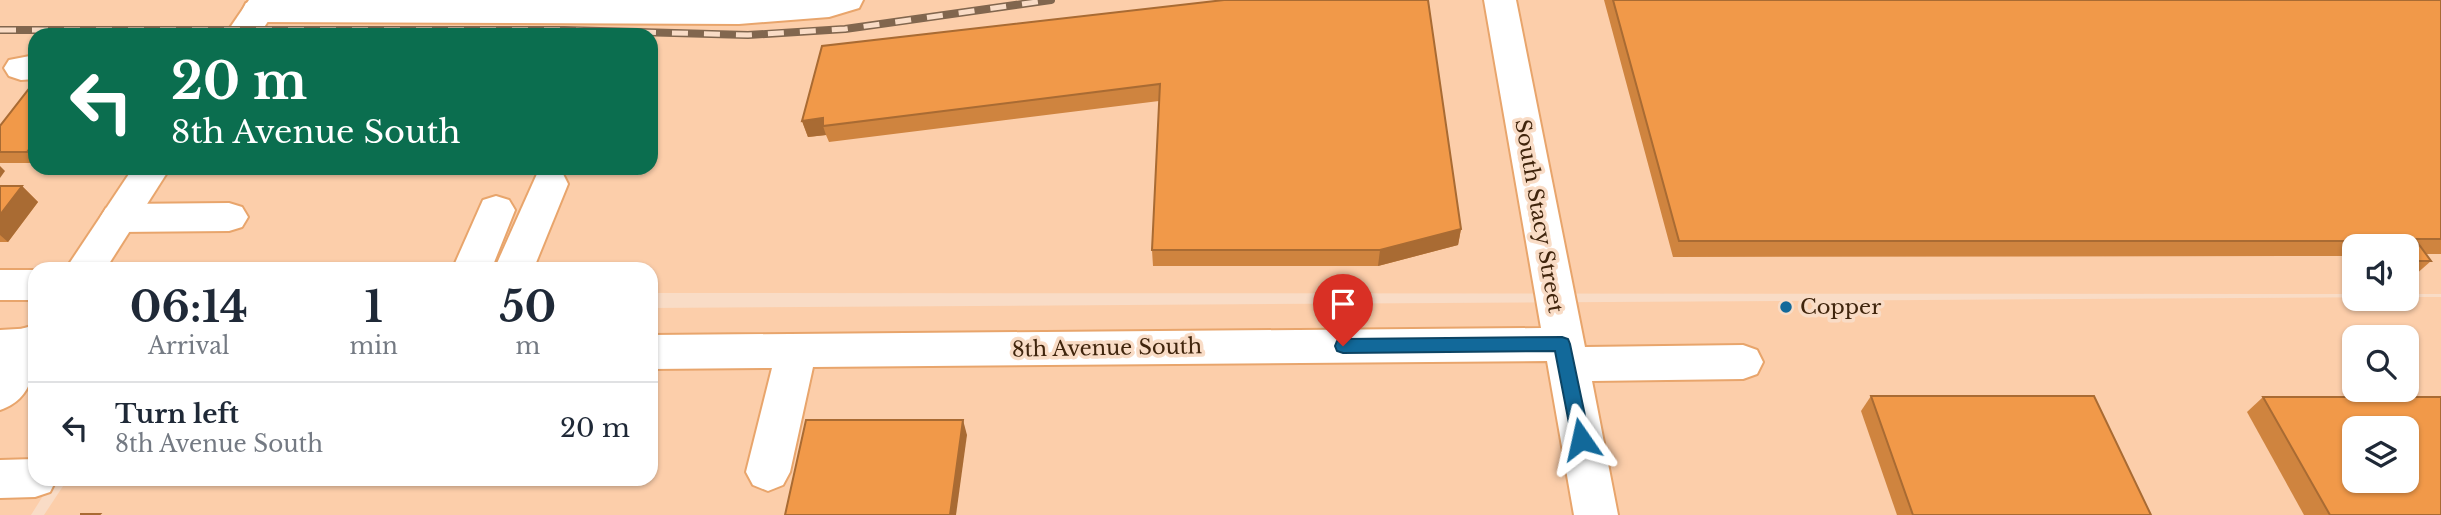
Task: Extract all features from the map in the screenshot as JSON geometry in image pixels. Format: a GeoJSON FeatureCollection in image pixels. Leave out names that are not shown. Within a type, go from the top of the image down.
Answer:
{"type":"FeatureCollection","features":[{"type":"Feature","properties":{"kind":"street"},"geometry":{"type":"LineString","coordinates":[[256,16],[739,13],[829,6],[848,0]]}},
{"type":"Feature","properties":{"kind":"street","name":"South Stacy Street"},"geometry":{"type":"LineString","coordinates":[[1500,0],[1596,515]]}},
{"type":"Feature","properties":{"kind":"street"},"geometry":{"type":"LineString","coordinates":[[89,262],[147,175]]}},
{"type":"Feature","properties":{"kind":"street"},"geometry":{"type":"LineString","coordinates":[[516,262],[550,184]]}},
{"type":"Feature","properties":{"kind":"street"},"geometry":{"type":"LineString","coordinates":[[474,262],[496,210]]}},
{"type":"Feature","properties":{"kind":"street"},"geometry":{"type":"LineString","coordinates":[[119,218],[229,218]]}},
{"type":"Feature","properties":{"kind":"street"},"geometry":{"type":"LineString","coordinates":[[0,285],[28,285]]}},
{"type":"Feature","properties":{"kind":"street"},"geometry":{"type":"LineString","coordinates":[[0,393],[25,350]]}},
{"type":"Feature","properties":{"kind":"street"},"geometry":{"type":"LineString","coordinates":[[768,472],[796,351]]}},
{"type":"Feature","properties":{"kind":"street","name":"8th Avenue South"},"geometry":{"type":"LineString","coordinates":[[658,352],[1564,354],[1743,362]]}},
{"type":"Feature","properties":{"kind":"street"},"geometry":{"type":"LineString","coordinates":[[0,479],[28,478]]}},
{"type":"Feature","properties":{"kind":"shaded area"},"geometry":{"type":"Polygon","coordinates":[[[0,0],[2441,0],[2441,294],[2419,294],[2419,234],[2342,234],[2342,294],[658,293],[658,262],[28,262],[28,486],[49,486],[31,515],[0,515],[0,0]]]}},
{"type":"Feature","properties":{"kind":"shaded area"},"geometry":{"type":"Polygon","coordinates":[[[2419,297],[2441,297],[2441,515],[44,515],[63,486],[658,486],[658,308],[2342,298],[2342,311],[2419,311],[2419,297]]]}},
{"type":"Feature","properties":{"kind":"building"},"geometry":{"type":"Polygon","coordinates":[[[1224,0],[1428,0],[1461,229],[1380,250],[1152,250],[1160,84],[823,126],[823,118],[802,121],[822,46],[1224,0]]]}},
{"type":"Feature","properties":{"kind":"building"},"geometry":{"type":"Polygon","coordinates":[[[1613,0],[2441,0],[2441,239],[2419,239],[2419,234],[2342,234],[2342,241],[1679,241],[1613,0]]]}},
{"type":"Feature","properties":{"kind":"building"},"geometry":{"type":"Polygon","coordinates":[[[28,90],[27,152],[0,152],[0,126],[28,90]]]}},
{"type":"Feature","properties":{"kind":"building"},"geometry":{"type":"Polygon","coordinates":[[[0,186],[22,186],[0,215],[0,186]]]}},
{"type":"Feature","properties":{"kind":"building"},"geometry":{"type":"Polygon","coordinates":[[[2419,244],[2431,261],[2419,261],[2419,244]]]}},
{"type":"Feature","properties":{"kind":"building"},"geometry":{"type":"Polygon","coordinates":[[[1871,396],[2094,396],[2151,515],[1913,515],[1871,396]]]}},
{"type":"Feature","properties":{"kind":"building"},"geometry":{"type":"Polygon","coordinates":[[[2263,397],[2342,397],[2342,402],[2419,402],[2419,397],[2441,397],[2441,515],[2330,515],[2263,397]]]}},
{"type":"Feature","properties":{"kind":"building"},"geometry":{"type":"Polygon","coordinates":[[[806,420],[963,420],[950,515],[785,515],[806,420]]]}},
{"type":"Feature","properties":{"kind":"railway"},"geometry":{"type":"LineString","coordinates":[[658,33],[748,35],[845,29],[1051,0]]}},
{"type":"Feature","properties":{"kind":"railway"},"geometry":{"type":"LineString","coordinates":[[0,30],[28,30]]}},
{"type":"Feature","properties":{"kind":"place","name":"Copper"},"geometry":{"type":"Point","coordinates":[1786,307]}},
{"type":"Feature","properties":{"kind":"route"},"geometry":{"type":"LineString","coordinates":[[1343,346],[1562,344],[1581,439]]}}]}
